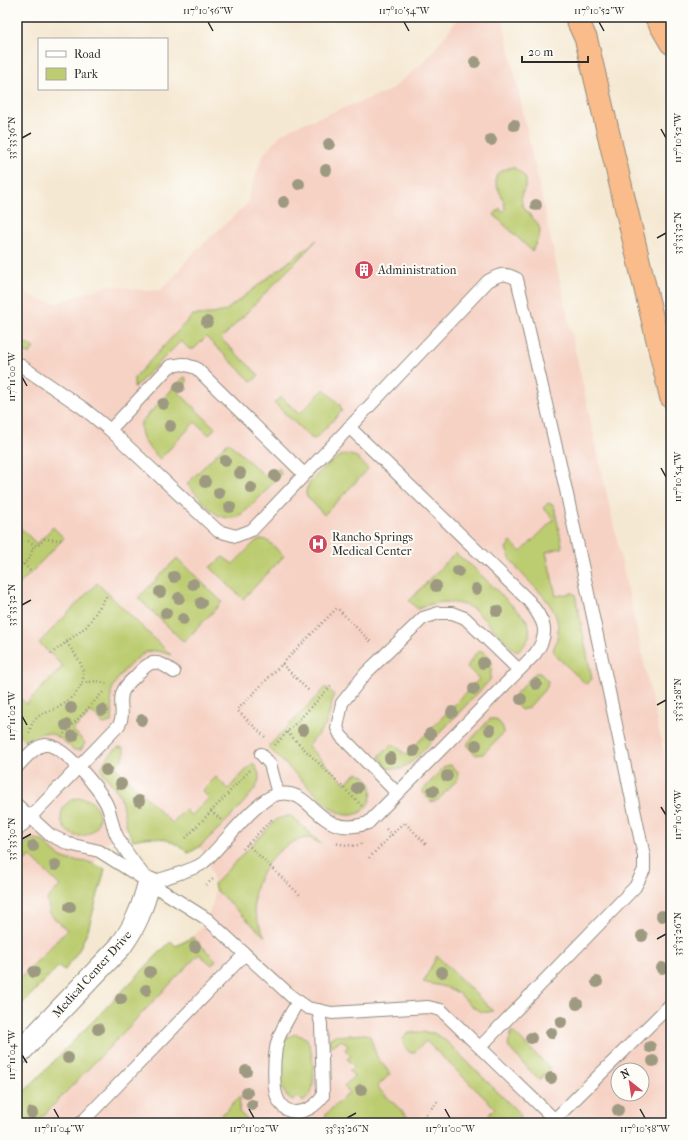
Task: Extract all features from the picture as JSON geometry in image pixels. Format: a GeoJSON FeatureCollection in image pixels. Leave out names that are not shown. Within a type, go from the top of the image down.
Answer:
{"type":"FeatureCollection","features":[{"type":"Feature","properties":{"kind":"highway"},"geometry":{"type":"LineString","coordinates":[[576,17],[586,39],[671,397]]}},
{"type":"Feature","properties":{"kind":"highway"},"geometry":{"type":"LineString","coordinates":[[656,17],[671,43]]}},
{"type":"Feature","properties":{"kind":"street","name":"Medical Center Drive"},"geometry":{"type":"LineString","coordinates":[[17,1055],[120,947],[133,930],[141,912],[149,883]]}},
{"type":"Feature","properties":{"kind":"lane"},"geometry":{"type":"LineString","coordinates":[[17,363],[83,408],[110,430],[218,531],[236,536],[252,530],[488,281],[501,273],[510,275],[516,279],[568,498],[644,856],[644,870],[635,887],[480,1047]]}},
{"type":"Feature","properties":{"kind":"lane"},"geometry":{"type":"LineString","coordinates":[[110,430],[170,366],[183,364],[196,368],[304,474]]}},
{"type":"Feature","properties":{"kind":"lane"},"geometry":{"type":"LineString","coordinates":[[149,883],[202,864],[266,799],[278,794],[289,794],[301,799],[328,822],[341,827],[355,827],[368,823],[519,670],[543,643],[544,629],[539,615],[524,596],[349,427]]}},
{"type":"Feature","properties":{"kind":"lane"},"geometry":{"type":"LineString","coordinates":[[397,793],[341,736],[337,728],[342,702],[366,673],[423,618],[439,613],[452,613],[465,618],[519,670]]}},
{"type":"Feature","properties":{"kind":"lane"},"geometry":{"type":"LineString","coordinates":[[17,831],[120,725],[123,719],[121,696],[124,688],[146,664],[153,662],[162,663],[174,672]]}},
{"type":"Feature","properties":{"kind":"lane"},"geometry":{"type":"LineString","coordinates":[[17,767],[34,750],[43,745],[50,745],[57,748],[79,767],[100,793],[107,805],[116,835],[149,883]]}},
{"type":"Feature","properties":{"kind":"lane"},"geometry":{"type":"LineString","coordinates":[[262,755],[270,764],[278,794]]}},
{"type":"Feature","properties":{"kind":"lane"},"geometry":{"type":"LineString","coordinates":[[17,805],[50,835],[69,844],[99,851],[207,919],[244,955],[308,1008],[332,1013],[428,1007],[441,1010],[553,1121],[669,1006],[671,1007]]}},
{"type":"Feature","properties":{"kind":"lane"},"geometry":{"type":"LineString","coordinates":[[81,1123],[244,955]]}},
{"type":"Feature","properties":{"kind":"lane"},"geometry":{"type":"LineString","coordinates":[[298,1001],[279,1037],[275,1050],[275,1089],[280,1101],[292,1112],[300,1113],[310,1109],[324,1096],[321,1024],[318,1010]]}},
{"type":"Feature","properties":{"kind":"path"},"geometry":{"type":"LineString","coordinates":[[28,541],[34,545],[40,545],[45,539],[62,540]]}},
{"type":"Feature","properties":{"kind":"path"},"geometry":{"type":"LineString","coordinates":[[17,570],[24,564],[34,545]]}},
{"type":"Feature","properties":{"kind":"path"},"geometry":{"type":"LineString","coordinates":[[24,564],[31,572]]}},
{"type":"Feature","properties":{"kind":"path"},"geometry":{"type":"LineString","coordinates":[[51,654],[87,626],[108,594]]}},
{"type":"Feature","properties":{"kind":"path"},"geometry":{"type":"LineString","coordinates":[[266,738],[238,710],[337,608],[373,644],[368,648]]}},
{"type":"Feature","properties":{"kind":"path"},"geometry":{"type":"LineString","coordinates":[[30,735],[30,726],[39,714],[63,705],[79,690],[82,683],[83,676],[80,663],[66,642]]}},
{"type":"Feature","properties":{"kind":"path"},"geometry":{"type":"LineString","coordinates":[[282,664],[310,692]]}},
{"type":"Feature","properties":{"kind":"path"},"geometry":{"type":"LineString","coordinates":[[82,683],[97,681],[124,688]]}},
{"type":"Feature","properties":{"kind":"path"},"geometry":{"type":"LineString","coordinates":[[64,734],[111,684]]}},
{"type":"Feature","properties":{"kind":"path"},"geometry":{"type":"LineString","coordinates":[[186,838],[262,755],[334,684]]}},
{"type":"Feature","properties":{"kind":"path"},"geometry":{"type":"LineString","coordinates":[[287,732],[392,835]]}},
{"type":"Feature","properties":{"kind":"path"},"geometry":{"type":"LineString","coordinates":[[212,811],[300,895]]}},
{"type":"Feature","properties":{"kind":"path"},"geometry":{"type":"LineString","coordinates":[[241,850],[275,816]]}},
{"type":"Feature","properties":{"kind":"path"},"geometry":{"type":"LineString","coordinates":[[369,858],[404,822],[428,845]]}},
{"type":"Feature","properties":{"kind":"path"},"geometry":{"type":"LineString","coordinates":[[382,834],[387,830]]}},
{"type":"Feature","properties":{"kind":"path"},"geometry":{"type":"LineString","coordinates":[[327,841],[355,846],[366,842]]}},
{"type":"Feature","properties":{"kind":"path"},"geometry":{"type":"LineString","coordinates":[[206,885],[214,878]]}},
{"type":"Feature","properties":{"kind":"path"},"geometry":{"type":"LineString","coordinates":[[418,1123],[438,1102]]}},
{"type":"Feature","properties":{"kind":"shaded area","name":"Rancho Springs Medical Center"},"geometry":{"type":"Polygon","coordinates":[[[459,17],[502,17],[671,786],[671,1123],[17,1123],[17,1099],[171,941],[176,946],[193,937],[204,924],[213,903],[215,889],[207,857],[196,843],[127,828],[107,842],[99,851],[58,967],[17,1009],[17,286],[39,300],[57,303],[110,285],[146,291],[160,290],[172,279],[189,257],[247,204],[263,155],[280,135],[296,126],[391,90],[425,61],[459,17]]]}},
{"type":"Feature","properties":{"kind":"green space"},"geometry":{"type":"Polygon","coordinates":[[[513,167],[521,172],[525,177],[526,185],[522,203],[534,219],[540,231],[532,251],[494,215],[500,208],[502,212],[505,209],[504,202],[496,184],[496,178],[503,170],[513,167]]]}},
{"type":"Feature","properties":{"kind":"green space"},"geometry":{"type":"Polygon","coordinates":[[[317,240],[221,339],[259,375],[252,382],[206,337],[194,349],[189,349],[181,341],[134,388],[134,378],[193,315],[213,314],[225,311],[317,240]]]}},
{"type":"Feature","properties":{"kind":"green space"},"geometry":{"type":"Polygon","coordinates":[[[17,339],[34,348],[29,354],[17,350],[17,339]]]}},
{"type":"Feature","properties":{"kind":"green space"},"geometry":{"type":"Polygon","coordinates":[[[184,377],[186,378],[187,382],[178,392],[215,428],[209,435],[195,422],[160,459],[143,438],[141,422],[184,377]]]}},
{"type":"Feature","properties":{"kind":"green space"},"geometry":{"type":"Polygon","coordinates":[[[324,389],[340,405],[342,411],[315,439],[311,438],[274,403],[281,397],[299,414],[324,389]]]}},
{"type":"Feature","properties":{"kind":"green space"},"geometry":{"type":"Polygon","coordinates":[[[228,442],[268,479],[279,468],[281,474],[245,512],[231,518],[218,515],[214,512],[187,484],[228,442]]]}},
{"type":"Feature","properties":{"kind":"green space"},"geometry":{"type":"Polygon","coordinates":[[[346,454],[357,457],[368,469],[324,515],[306,495],[307,488],[314,477],[325,467],[346,454]]]}},
{"type":"Feature","properties":{"kind":"green space"},"geometry":{"type":"Polygon","coordinates":[[[548,503],[554,505],[562,545],[561,548],[546,552],[556,596],[572,593],[575,594],[592,679],[586,684],[554,654],[558,632],[555,615],[543,595],[515,566],[506,548],[511,542],[521,552],[554,519],[543,508],[548,503]]]}},
{"type":"Feature","properties":{"kind":"green space"},"geometry":{"type":"Polygon","coordinates":[[[17,525],[37,544],[53,527],[64,538],[17,587],[17,525]]]}},
{"type":"Feature","properties":{"kind":"green space"},"geometry":{"type":"Polygon","coordinates":[[[261,539],[267,540],[284,556],[243,599],[210,567],[223,557],[233,564],[256,541],[261,539]]]}},
{"type":"Feature","properties":{"kind":"green space"},"geometry":{"type":"Polygon","coordinates":[[[455,553],[473,567],[526,619],[529,628],[529,637],[524,645],[517,651],[513,649],[474,609],[460,604],[446,602],[432,604],[418,609],[409,601],[455,553]]]}},
{"type":"Feature","properties":{"kind":"green space"},"geometry":{"type":"Polygon","coordinates":[[[177,558],[222,602],[184,642],[138,598],[177,558]]]}},
{"type":"Feature","properties":{"kind":"green space"},"geometry":{"type":"Polygon","coordinates":[[[97,583],[171,655],[158,651],[150,651],[132,662],[120,675],[112,689],[111,697],[113,715],[111,722],[103,724],[92,712],[73,730],[85,743],[81,750],[74,750],[57,736],[46,733],[33,737],[26,742],[17,733],[17,695],[26,704],[63,666],[39,643],[97,583]]]}},
{"type":"Feature","properties":{"kind":"green space"},"geometry":{"type":"Polygon","coordinates":[[[480,651],[484,652],[492,662],[490,680],[413,761],[401,769],[387,768],[380,758],[380,755],[390,745],[395,745],[406,755],[479,679],[467,667],[475,654],[480,651]]]}},
{"type":"Feature","properties":{"kind":"green space"},"geometry":{"type":"Polygon","coordinates":[[[535,673],[540,673],[548,681],[547,687],[528,708],[521,710],[513,701],[513,697],[535,673]]]}},
{"type":"Feature","properties":{"kind":"green space"},"geometry":{"type":"Polygon","coordinates":[[[326,687],[334,695],[326,725],[308,746],[345,783],[357,773],[365,776],[370,782],[372,790],[367,806],[361,812],[352,815],[342,814],[330,808],[268,747],[326,687]]]}},
{"type":"Feature","properties":{"kind":"green space"},"geometry":{"type":"Polygon","coordinates":[[[490,719],[496,719],[503,727],[503,733],[483,754],[476,755],[468,746],[468,743],[490,719]]]}},
{"type":"Feature","properties":{"kind":"green space"},"geometry":{"type":"Polygon","coordinates":[[[119,747],[123,748],[124,756],[115,767],[172,823],[185,809],[191,816],[209,798],[202,791],[216,777],[228,789],[253,763],[258,772],[259,780],[255,789],[232,816],[199,847],[188,853],[175,844],[162,839],[141,838],[133,840],[127,828],[120,795],[101,770],[108,757],[119,747]]]}},
{"type":"Feature","properties":{"kind":"green space"},"geometry":{"type":"Polygon","coordinates":[[[451,765],[458,773],[458,779],[438,800],[431,802],[423,793],[423,790],[445,766],[451,765]]]}},
{"type":"Feature","properties":{"kind":"green space"},"geometry":{"type":"Polygon","coordinates":[[[76,798],[84,798],[91,801],[96,806],[99,817],[96,828],[91,833],[84,836],[76,836],[69,833],[64,828],[61,821],[61,813],[64,806],[69,801],[76,798]]]}},
{"type":"Feature","properties":{"kind":"green space"},"geometry":{"type":"Polygon","coordinates":[[[288,816],[293,817],[321,844],[309,838],[296,841],[277,853],[262,872],[257,883],[254,909],[265,937],[215,889],[214,884],[277,819],[288,816]]]}},
{"type":"Feature","properties":{"kind":"green space"},"geometry":{"type":"Polygon","coordinates":[[[35,839],[42,841],[59,856],[69,860],[89,862],[105,869],[88,930],[79,950],[65,970],[58,967],[17,1009],[17,982],[67,930],[50,914],[47,899],[60,886],[30,856],[17,867],[17,850],[30,840],[35,839]]]}},
{"type":"Feature","properties":{"kind":"green space"},"geometry":{"type":"Polygon","coordinates":[[[193,937],[216,960],[212,965],[199,954],[36,1123],[17,1123],[17,1099],[171,941],[176,946],[193,937]]]}},
{"type":"Feature","properties":{"kind":"green space"},"geometry":{"type":"Polygon","coordinates":[[[437,956],[493,1011],[482,1012],[477,1010],[461,995],[452,990],[423,982],[437,956]]]}},
{"type":"Feature","properties":{"kind":"green space"},"geometry":{"type":"Polygon","coordinates":[[[512,1031],[550,1068],[539,1080],[509,1048],[508,1044],[512,1031]]]}},
{"type":"Feature","properties":{"kind":"green space"},"geometry":{"type":"Polygon","coordinates":[[[408,1033],[434,1033],[446,1041],[520,1114],[522,1123],[481,1123],[495,1108],[426,1041],[415,1052],[409,1052],[404,1046],[403,1038],[408,1033]]]}},
{"type":"Feature","properties":{"kind":"green space"},"geometry":{"type":"Polygon","coordinates":[[[296,1034],[306,1038],[310,1048],[313,1064],[313,1088],[310,1095],[303,1102],[298,1096],[293,1100],[287,1096],[280,1081],[279,1073],[283,1039],[296,1034]]]}},
{"type":"Feature","properties":{"kind":"green space"},"geometry":{"type":"Polygon","coordinates":[[[365,1034],[370,1036],[377,1057],[389,1072],[389,1075],[378,1086],[379,1089],[414,1123],[322,1123],[327,1113],[349,1093],[344,1086],[354,1076],[349,1071],[354,1066],[347,1059],[351,1056],[345,1050],[348,1046],[342,1040],[331,1046],[328,1043],[329,1039],[334,1036],[365,1034]]]}},
{"type":"Feature","properties":{"kind":"green space"},"geometry":{"type":"Polygon","coordinates":[[[240,1096],[239,1112],[251,1123],[214,1123],[240,1096]]]}},
{"type":"Feature","properties":{"kind":"place","name":"Administration"},"geometry":{"type":"Point","coordinates":[364,270]}},
{"type":"Feature","properties":{"kind":"place","name":"Rancho Springs Medical Center"},"geometry":{"type":"Point","coordinates":[318,544]}}]}
